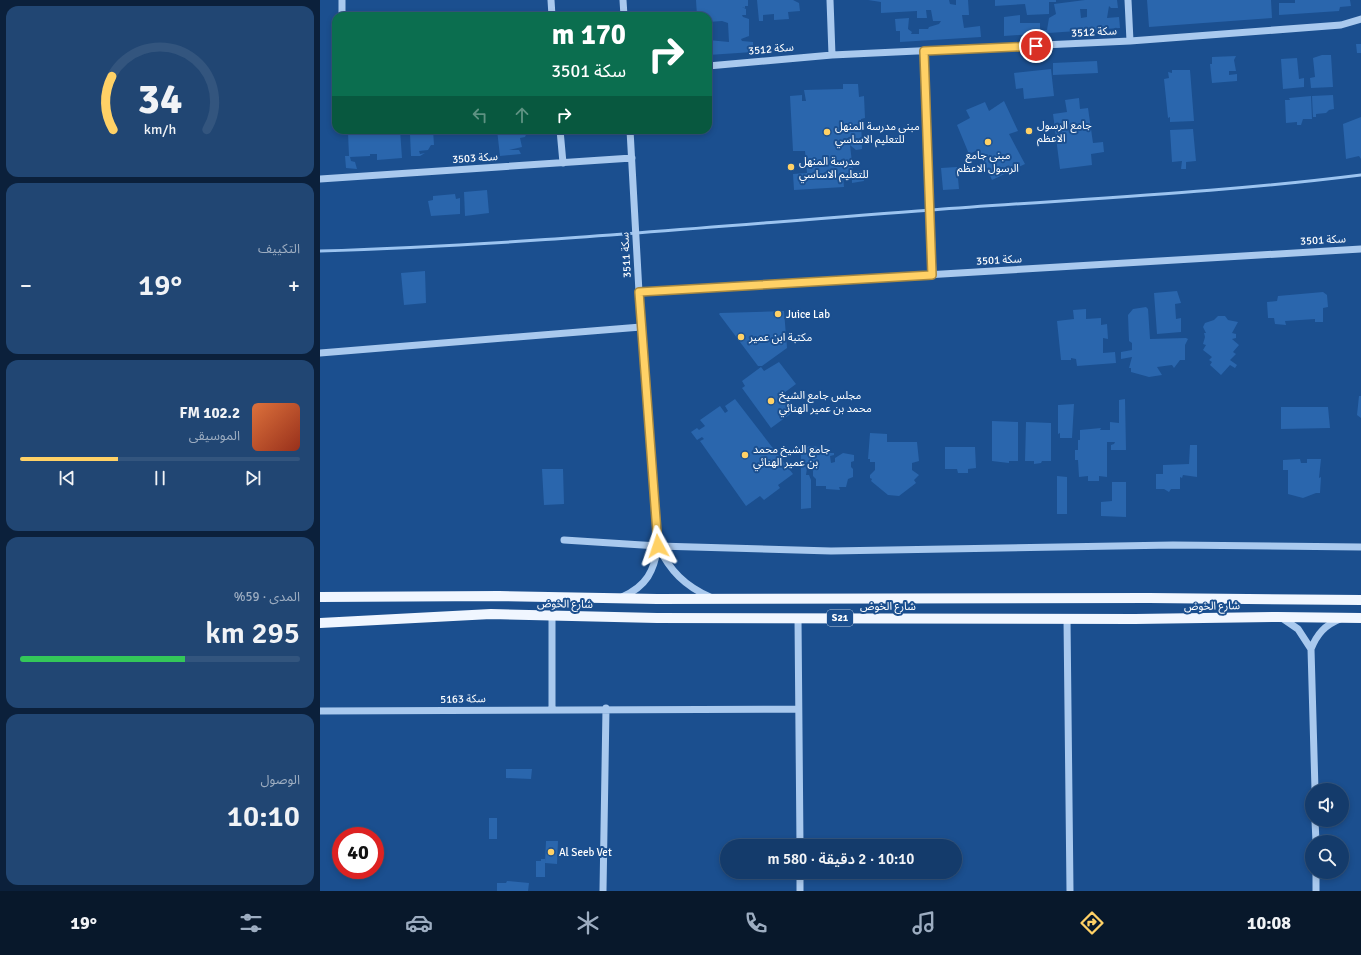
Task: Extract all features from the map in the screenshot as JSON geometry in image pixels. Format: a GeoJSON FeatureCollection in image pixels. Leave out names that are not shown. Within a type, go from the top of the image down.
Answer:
{"type":"FeatureCollection","features":[{"type":"Feature","properties":{"kind":"main road","name":"شارع الخوض"},"geometry":{"type":"LineString","coordinates":[[320,598],[499,596],[617,599],[1361,600]]}},
{"type":"Feature","properties":{"kind":"main road","name":"شارع الخوض"},"geometry":{"type":"LineString","coordinates":[[320,623],[491,614],[552,616],[798,618],[1067,619],[1278,616],[1361,618]]}},
{"type":"Feature","properties":{"kind":"street"},"geometry":{"type":"LineString","coordinates":[[342,0],[342,12]]}},
{"type":"Feature","properties":{"kind":"street"},"geometry":{"type":"LineString","coordinates":[[551,0],[552,12]]}},
{"type":"Feature","properties":{"kind":"street"},"geometry":{"type":"LineString","coordinates":[[623,0],[624,12]]}},
{"type":"Feature","properties":{"kind":"street"},"geometry":{"type":"LineString","coordinates":[[830,0],[832,55]]}},
{"type":"Feature","properties":{"kind":"street"},"geometry":{"type":"LineString","coordinates":[[1128,0],[1130,41]]}},
{"type":"Feature","properties":{"kind":"street","name":"سكة 3512"},"geometry":{"type":"LineString","coordinates":[[712,66],[832,55],[1130,41],[1341,25],[1361,18]]}},
{"type":"Feature","properties":{"kind":"street"},"geometry":{"type":"LineString","coordinates":[[924,51],[932,275]]}},
{"type":"Feature","properties":{"kind":"street"},"geometry":{"type":"LineString","coordinates":[[560,134],[563,163]]}},
{"type":"Feature","properties":{"kind":"street","name":"سكة 3511"},"geometry":{"type":"LineString","coordinates":[[630,134],[641,327],[658,546]]}},
{"type":"Feature","properties":{"kind":"street","name":"سكة 3503"},"geometry":{"type":"LineString","coordinates":[[320,179],[632,158]]}},
{"type":"Feature","properties":{"kind":"street","name":"سكة 3501"},"geometry":{"type":"LineString","coordinates":[[639,292],[1361,249]]}},
{"type":"Feature","properties":{"kind":"street"},"geometry":{"type":"LineString","coordinates":[[320,353],[641,327]]}},
{"type":"Feature","properties":{"kind":"street"},"geometry":{"type":"LineString","coordinates":[[564,540],[658,546],[831,551],[1173,545],[1361,547]]}},
{"type":"Feature","properties":{"kind":"street"},"geometry":{"type":"LineString","coordinates":[[658,546],[667,563],[679,578],[695,590],[713,598]]}},
{"type":"Feature","properties":{"kind":"street"},"geometry":{"type":"LineString","coordinates":[[617,599],[634,592],[647,580],[656,564],[658,546]]}},
{"type":"Feature","properties":{"kind":"street"},"geometry":{"type":"LineString","coordinates":[[552,616],[552,709]]}},
{"type":"Feature","properties":{"kind":"street"},"geometry":{"type":"LineString","coordinates":[[1278,616],[1298,629],[1311,649]]}},
{"type":"Feature","properties":{"kind":"street"},"geometry":{"type":"LineString","coordinates":[[798,618],[800,839]]}},
{"type":"Feature","properties":{"kind":"street"},"geometry":{"type":"LineString","coordinates":[[1315,783],[1311,649],[1316,638],[1323,629],[1332,622],[1342,618]]}},
{"type":"Feature","properties":{"kind":"street"},"geometry":{"type":"LineString","coordinates":[[1067,619],[1070,891]]}},
{"type":"Feature","properties":{"kind":"street"},"geometry":{"type":"LineString","coordinates":[[603,891],[606,708]]}},
{"type":"Feature","properties":{"kind":"street","name":"سكة 5163"},"geometry":{"type":"LineString","coordinates":[[320,711],[606,708],[798,709]]}},
{"type":"Feature","properties":{"kind":"street"},"geometry":{"type":"LineString","coordinates":[[800,879],[800,891]]}},
{"type":"Feature","properties":{"kind":"street"},"geometry":{"type":"LineString","coordinates":[[1316,879],[1316,891]]}},
{"type":"Feature","properties":{"kind":"building"},"geometry":{"type":"Polygon","coordinates":[[[696,0],[748,0],[748,6],[745,6],[745,8],[742,7],[746,9],[746,15],[742,15],[743,17],[749,19],[749,36],[741,39],[742,41],[753,42],[753,52],[712,55],[712,40],[729,42],[728,23],[722,21],[712,22],[712,12],[697,12],[696,0]]]}},
{"type":"Feature","properties":{"kind":"building"},"geometry":{"type":"Polygon","coordinates":[[[757,0],[793,0],[799,3],[800,11],[788,12],[789,19],[774,20],[774,14],[763,15],[763,21],[759,21],[757,0]]]}},
{"type":"Feature","properties":{"kind":"building"},"geometry":{"type":"Polygon","coordinates":[[[868,0],[949,0],[950,4],[956,5],[956,0],[968,0],[969,15],[962,15],[964,28],[980,26],[981,37],[900,42],[900,31],[896,31],[895,19],[909,18],[908,29],[912,32],[911,34],[919,34],[919,29],[928,29],[929,27],[939,24],[941,21],[933,21],[931,10],[926,10],[927,18],[917,18],[917,11],[881,13],[881,2],[868,0]]]}},
{"type":"Feature","properties":{"kind":"building"},"geometry":{"type":"Polygon","coordinates":[[[995,0],[1056,0],[1056,2],[1049,2],[1049,14],[1027,15],[1025,4],[995,6],[995,0]]]}},
{"type":"Feature","properties":{"kind":"building"},"geometry":{"type":"Polygon","coordinates":[[[1085,0],[1117,0],[1118,8],[1111,8],[1109,6],[1107,18],[1119,17],[1120,28],[1004,36],[1004,17],[1020,15],[1020,23],[1040,23],[1040,30],[1047,30],[1049,18],[1056,14],[1054,4],[1085,0]],[[1080,9],[1081,18],[1087,17],[1087,9],[1080,9]]]}},
{"type":"Feature","properties":{"kind":"building"},"geometry":{"type":"Polygon","coordinates":[[[1147,0],[1271,0],[1272,18],[1149,27],[1147,0]]]}},
{"type":"Feature","properties":{"kind":"building"},"geometry":{"type":"Polygon","coordinates":[[[1295,0],[1350,0],[1351,6],[1340,7],[1339,11],[1279,15],[1279,3],[1295,3],[1295,0]]]}},
{"type":"Feature","properties":{"kind":"building"},"geometry":{"type":"Polygon","coordinates":[[[1356,44],[1361,44],[1361,53],[1357,53],[1356,44]]]}},
{"type":"Feature","properties":{"kind":"building"},"geometry":{"type":"Polygon","coordinates":[[[1322,55],[1331,55],[1333,87],[1311,88],[1310,78],[1315,77],[1313,58],[1322,55]]]}},
{"type":"Feature","properties":{"kind":"building"},"geometry":{"type":"Polygon","coordinates":[[[1236,56],[1234,60],[1236,71],[1229,71],[1229,75],[1237,74],[1237,81],[1212,83],[1210,64],[1212,64],[1212,57],[1236,56]]]}},
{"type":"Feature","properties":{"kind":"building"},"geometry":{"type":"Polygon","coordinates":[[[1297,58],[1299,79],[1304,78],[1304,87],[1283,89],[1281,59],[1297,58]]]}},
{"type":"Feature","properties":{"kind":"building"},"geometry":{"type":"Polygon","coordinates":[[[1097,61],[1098,73],[1053,75],[1053,63],[1097,61]]]}},
{"type":"Feature","properties":{"kind":"building"},"geometry":{"type":"Polygon","coordinates":[[[1051,69],[1054,96],[1024,99],[1023,88],[1016,89],[1014,73],[1051,69]]]}},
{"type":"Feature","properties":{"kind":"building"},"geometry":{"type":"Polygon","coordinates":[[[1172,70],[1190,70],[1194,121],[1170,122],[1170,117],[1168,118],[1164,79],[1169,78],[1168,72],[1172,73],[1172,70]]]}},
{"type":"Feature","properties":{"kind":"building","name":"مبنى مدرسة المنهل للتعليم الاساسي"},"geometry":{"type":"Polygon","coordinates":[[[843,84],[858,84],[859,97],[864,96],[865,118],[861,119],[862,149],[856,150],[850,145],[853,171],[862,171],[864,181],[852,183],[852,175],[843,177],[844,187],[794,190],[793,174],[807,173],[805,151],[793,151],[790,96],[802,95],[802,101],[806,101],[804,90],[843,89],[843,84]]]}},
{"type":"Feature","properties":{"kind":"building"},"geometry":{"type":"Polygon","coordinates":[[[1333,95],[1334,109],[1329,110],[1326,113],[1316,114],[1316,117],[1313,117],[1312,96],[1333,95]]]}},
{"type":"Feature","properties":{"kind":"building"},"geometry":{"type":"Polygon","coordinates":[[[1311,96],[1312,119],[1303,119],[1301,125],[1297,125],[1297,122],[1286,123],[1285,100],[1290,100],[1289,98],[1311,96]]]}},
{"type":"Feature","properties":{"kind":"building"},"geometry":{"type":"Polygon","coordinates":[[[1079,98],[1080,109],[1088,108],[1093,143],[1103,142],[1104,152],[1091,154],[1092,165],[1060,169],[1053,114],[1067,112],[1065,100],[1079,98]]]}},
{"type":"Feature","properties":{"kind":"building","name":"مبنى جامع الرسول الاعظم"},"geometry":{"type":"Polygon","coordinates":[[[1004,101],[1018,131],[1009,134],[1025,164],[992,180],[978,150],[969,154],[957,125],[970,118],[966,110],[985,102],[989,111],[1004,101]]]}},
{"type":"Feature","properties":{"kind":"building"},"geometry":{"type":"Polygon","coordinates":[[[1361,117],[1361,159],[1359,156],[1346,159],[1343,124],[1361,117]]]}},
{"type":"Feature","properties":{"kind":"building"},"geometry":{"type":"Polygon","coordinates":[[[1193,129],[1196,161],[1186,162],[1186,169],[1181,169],[1182,161],[1172,162],[1170,130],[1193,129]]]}},
{"type":"Feature","properties":{"kind":"building"},"geometry":{"type":"Polygon","coordinates":[[[348,134],[400,134],[402,158],[377,160],[377,154],[370,154],[370,156],[350,157],[351,161],[355,162],[357,169],[346,168],[345,156],[349,156],[348,134]]]}},
{"type":"Feature","properties":{"kind":"building"},"geometry":{"type":"Polygon","coordinates":[[[410,134],[433,134],[434,145],[431,145],[428,150],[419,151],[420,154],[425,153],[420,156],[411,156],[410,134]]]}},
{"type":"Feature","properties":{"kind":"building"},"geometry":{"type":"Polygon","coordinates":[[[497,134],[526,134],[525,137],[520,138],[522,147],[509,150],[519,150],[521,154],[500,156],[497,134]]]}},
{"type":"Feature","properties":{"kind":"building"},"geometry":{"type":"Polygon","coordinates":[[[957,167],[959,189],[943,190],[941,168],[957,167]]]}},
{"type":"Feature","properties":{"kind":"building"},"geometry":{"type":"Polygon","coordinates":[[[487,190],[489,213],[465,216],[464,192],[487,190]]]}},
{"type":"Feature","properties":{"kind":"building"},"geometry":{"type":"Polygon","coordinates":[[[455,194],[456,199],[460,198],[460,214],[431,216],[428,201],[433,200],[433,196],[455,194]]]}},
{"type":"Feature","properties":{"kind":"building"},"geometry":{"type":"Polygon","coordinates":[[[425,271],[426,303],[404,305],[401,273],[425,271]]]}},
{"type":"Feature","properties":{"kind":"building"},"geometry":{"type":"Polygon","coordinates":[[[1177,291],[1181,303],[1175,304],[1176,319],[1181,318],[1181,332],[1157,334],[1154,293],[1177,291]]]}},
{"type":"Feature","properties":{"kind":"building"},"geometry":{"type":"Polygon","coordinates":[[[1323,292],[1327,295],[1328,307],[1323,308],[1323,322],[1315,322],[1315,319],[1285,321],[1286,325],[1275,324],[1274,318],[1268,318],[1267,302],[1277,301],[1278,296],[1323,292]]]}},
{"type":"Feature","properties":{"kind":"building"},"geometry":{"type":"Polygon","coordinates":[[[1146,307],[1148,309],[1150,339],[1188,339],[1185,345],[1185,360],[1180,360],[1174,368],[1172,365],[1157,367],[1162,375],[1149,377],[1131,372],[1131,368],[1129,368],[1132,357],[1121,359],[1121,352],[1132,350],[1132,343],[1129,341],[1128,315],[1133,309],[1146,307]]]}},
{"type":"Feature","properties":{"kind":"building"},"geometry":{"type":"Polygon","coordinates":[[[1086,309],[1086,319],[1101,318],[1101,325],[1107,324],[1108,339],[1103,338],[1103,353],[1115,352],[1116,363],[1077,366],[1076,359],[1071,358],[1071,360],[1061,360],[1057,321],[1074,319],[1073,310],[1086,309]]]}},
{"type":"Feature","properties":{"kind":"building"},"geometry":{"type":"Polygon","coordinates":[[[784,311],[787,348],[762,366],[758,366],[719,314],[720,313],[784,311]]]}},
{"type":"Feature","properties":{"kind":"building"},"geometry":{"type":"Polygon","coordinates":[[[1218,316],[1225,316],[1228,320],[1238,322],[1232,333],[1236,334],[1236,338],[1232,339],[1239,345],[1233,352],[1236,354],[1230,360],[1237,365],[1235,368],[1230,365],[1221,375],[1210,365],[1212,362],[1209,360],[1212,357],[1203,350],[1206,345],[1203,344],[1205,337],[1204,333],[1206,333],[1203,327],[1205,323],[1214,320],[1218,316]]]}},
{"type":"Feature","properties":{"kind":"building","name":"مجلس جامع الشيخ محمد بن عمير الهنائي"},"geometry":{"type":"Polygon","coordinates":[[[779,362],[796,384],[784,393],[797,409],[771,428],[742,388],[745,386],[742,381],[761,367],[764,371],[779,362]]]}},
{"type":"Feature","properties":{"kind":"building"},"geometry":{"type":"Polygon","coordinates":[[[1359,396],[1361,396],[1361,418],[1357,415],[1359,396]]]}},
{"type":"Feature","properties":{"kind":"building","name":"جامع الشيخ محمد بن عمير الهنائي"},"geometry":{"type":"Polygon","coordinates":[[[735,399],[793,474],[778,485],[780,488],[764,500],[760,496],[746,506],[700,441],[704,439],[702,437],[697,440],[691,432],[697,428],[699,430],[705,426],[700,420],[720,406],[725,413],[728,411],[725,406],[735,399]]]}},
{"type":"Feature","properties":{"kind":"building"},"geometry":{"type":"Polygon","coordinates":[[[1125,399],[1126,450],[1111,450],[1111,445],[1115,442],[1107,442],[1107,477],[1099,476],[1099,481],[1088,481],[1088,476],[1079,477],[1078,460],[1075,460],[1075,450],[1078,450],[1080,430],[1101,428],[1100,430],[1110,430],[1110,422],[1119,423],[1119,400],[1125,399]]]}},
{"type":"Feature","properties":{"kind":"building"},"geometry":{"type":"Polygon","coordinates":[[[1074,404],[1072,438],[1060,438],[1060,433],[1058,434],[1058,405],[1074,404]]]}},
{"type":"Feature","properties":{"kind":"building"},"geometry":{"type":"Polygon","coordinates":[[[1281,407],[1328,407],[1330,428],[1281,429],[1281,407]]]}},
{"type":"Feature","properties":{"kind":"building"},"geometry":{"type":"Polygon","coordinates":[[[992,421],[1018,422],[1018,461],[1009,461],[1009,463],[992,461],[992,421]]]}},
{"type":"Feature","properties":{"kind":"building"},"geometry":{"type":"Polygon","coordinates":[[[1026,422],[1051,423],[1051,461],[1042,461],[1041,463],[1034,464],[1034,461],[1025,461],[1026,422]]]}},
{"type":"Feature","properties":{"kind":"building"},"geometry":{"type":"Polygon","coordinates":[[[870,433],[887,434],[887,442],[917,442],[919,461],[912,463],[912,470],[919,475],[914,480],[916,483],[899,496],[888,495],[871,481],[872,479],[870,478],[870,475],[875,470],[875,462],[870,462],[870,459],[868,459],[870,433]]]}},
{"type":"Feature","properties":{"kind":"building"},"geometry":{"type":"Polygon","coordinates":[[[1190,445],[1197,445],[1197,477],[1183,475],[1182,478],[1180,477],[1180,489],[1171,489],[1169,492],[1164,489],[1156,489],[1156,474],[1163,474],[1163,465],[1189,464],[1190,445]]]}},
{"type":"Feature","properties":{"kind":"building"},"geometry":{"type":"Polygon","coordinates":[[[812,446],[824,448],[825,453],[834,453],[834,455],[830,456],[831,463],[835,462],[835,458],[843,453],[854,455],[854,461],[851,462],[853,477],[848,479],[846,487],[839,487],[840,490],[826,489],[826,486],[816,486],[816,479],[813,476],[813,471],[810,467],[807,468],[806,475],[809,475],[811,480],[811,508],[801,509],[801,448],[812,446]]]}},
{"type":"Feature","properties":{"kind":"building"},"geometry":{"type":"Polygon","coordinates":[[[945,447],[975,447],[976,468],[968,469],[968,473],[958,473],[957,469],[945,469],[945,447]]]}},
{"type":"Feature","properties":{"kind":"building"},"geometry":{"type":"Polygon","coordinates":[[[1300,459],[1301,463],[1307,463],[1307,459],[1321,459],[1319,478],[1321,477],[1320,493],[1303,498],[1288,494],[1288,470],[1283,470],[1283,460],[1300,459]]]}},
{"type":"Feature","properties":{"kind":"building"},"geometry":{"type":"Polygon","coordinates":[[[542,469],[563,469],[564,504],[544,505],[542,469]]]}},
{"type":"Feature","properties":{"kind":"building"},"geometry":{"type":"Polygon","coordinates":[[[1057,476],[1067,477],[1067,514],[1057,514],[1057,476]]]}},
{"type":"Feature","properties":{"kind":"building"},"geometry":{"type":"Polygon","coordinates":[[[1112,482],[1126,482],[1126,517],[1101,516],[1101,502],[1112,501],[1112,482]]]}},
{"type":"Feature","properties":{"kind":"building"},"geometry":{"type":"Polygon","coordinates":[[[506,769],[532,769],[531,779],[506,778],[506,769]]]}},
{"type":"Feature","properties":{"kind":"building"},"geometry":{"type":"Polygon","coordinates":[[[489,818],[497,818],[497,839],[489,839],[489,818]]]}},
{"type":"Feature","properties":{"kind":"building","name":"Al Seeb Vet"},"geometry":{"type":"Polygon","coordinates":[[[546,841],[558,841],[557,864],[545,863],[546,841]]]}},
{"type":"Feature","properties":{"kind":"building","name":"Al Seeb Vet"},"geometry":{"type":"Polygon","coordinates":[[[541,859],[545,859],[545,877],[536,877],[536,861],[541,861],[541,859]]]}},
{"type":"Feature","properties":{"kind":"building"},"geometry":{"type":"Polygon","coordinates":[[[507,881],[529,883],[528,891],[497,891],[497,883],[506,883],[507,881]]]}},
{"type":"Feature","properties":{"kind":"waterway"},"geometry":{"type":"LineString","coordinates":[[320,251],[473,244],[626,234],[1254,187],[1361,175]]}},
{"type":"Feature","properties":{"kind":"place","name":"جامع الرسول الاعظم"},"geometry":{"type":"Point","coordinates":[1029,131]}},
{"type":"Feature","properties":{"kind":"place","name":"مبنى مدرسة المنهل للتعليم الاساسي"},"geometry":{"type":"Point","coordinates":[827,132]}},
{"type":"Feature","properties":{"kind":"place","name":"مبنى جامع الرسول الاعظم"},"geometry":{"type":"Point","coordinates":[988,142]}},
{"type":"Feature","properties":{"kind":"place","name":"مدرسة المنهل للتعليم الاساسي"},"geometry":{"type":"Point","coordinates":[791,167]}},
{"type":"Feature","properties":{"kind":"place","name":"Juice Lab"},"geometry":{"type":"Point","coordinates":[778,314]}},
{"type":"Feature","properties":{"kind":"place","name":"مكتبة ابن عمير"},"geometry":{"type":"Point","coordinates":[741,337]}},
{"type":"Feature","properties":{"kind":"place","name":"مجلس جامع الشيخ محمد بن عمير الهنائي"},"geometry":{"type":"Point","coordinates":[771,401]}},
{"type":"Feature","properties":{"kind":"place","name":"جامع الشيخ محمد بن عمير الهنائي"},"geometry":{"type":"Point","coordinates":[745,455]}},
{"type":"Feature","properties":{"kind":"place","name":"Al Seeb Vet"},"geometry":{"type":"Point","coordinates":[551,852]}},
{"type":"Feature","properties":{"kind":"route"},"geometry":{"type":"LineString","coordinates":[[658,546],[639,292],[932,275],[924,51],[1036,46]]}}]}
